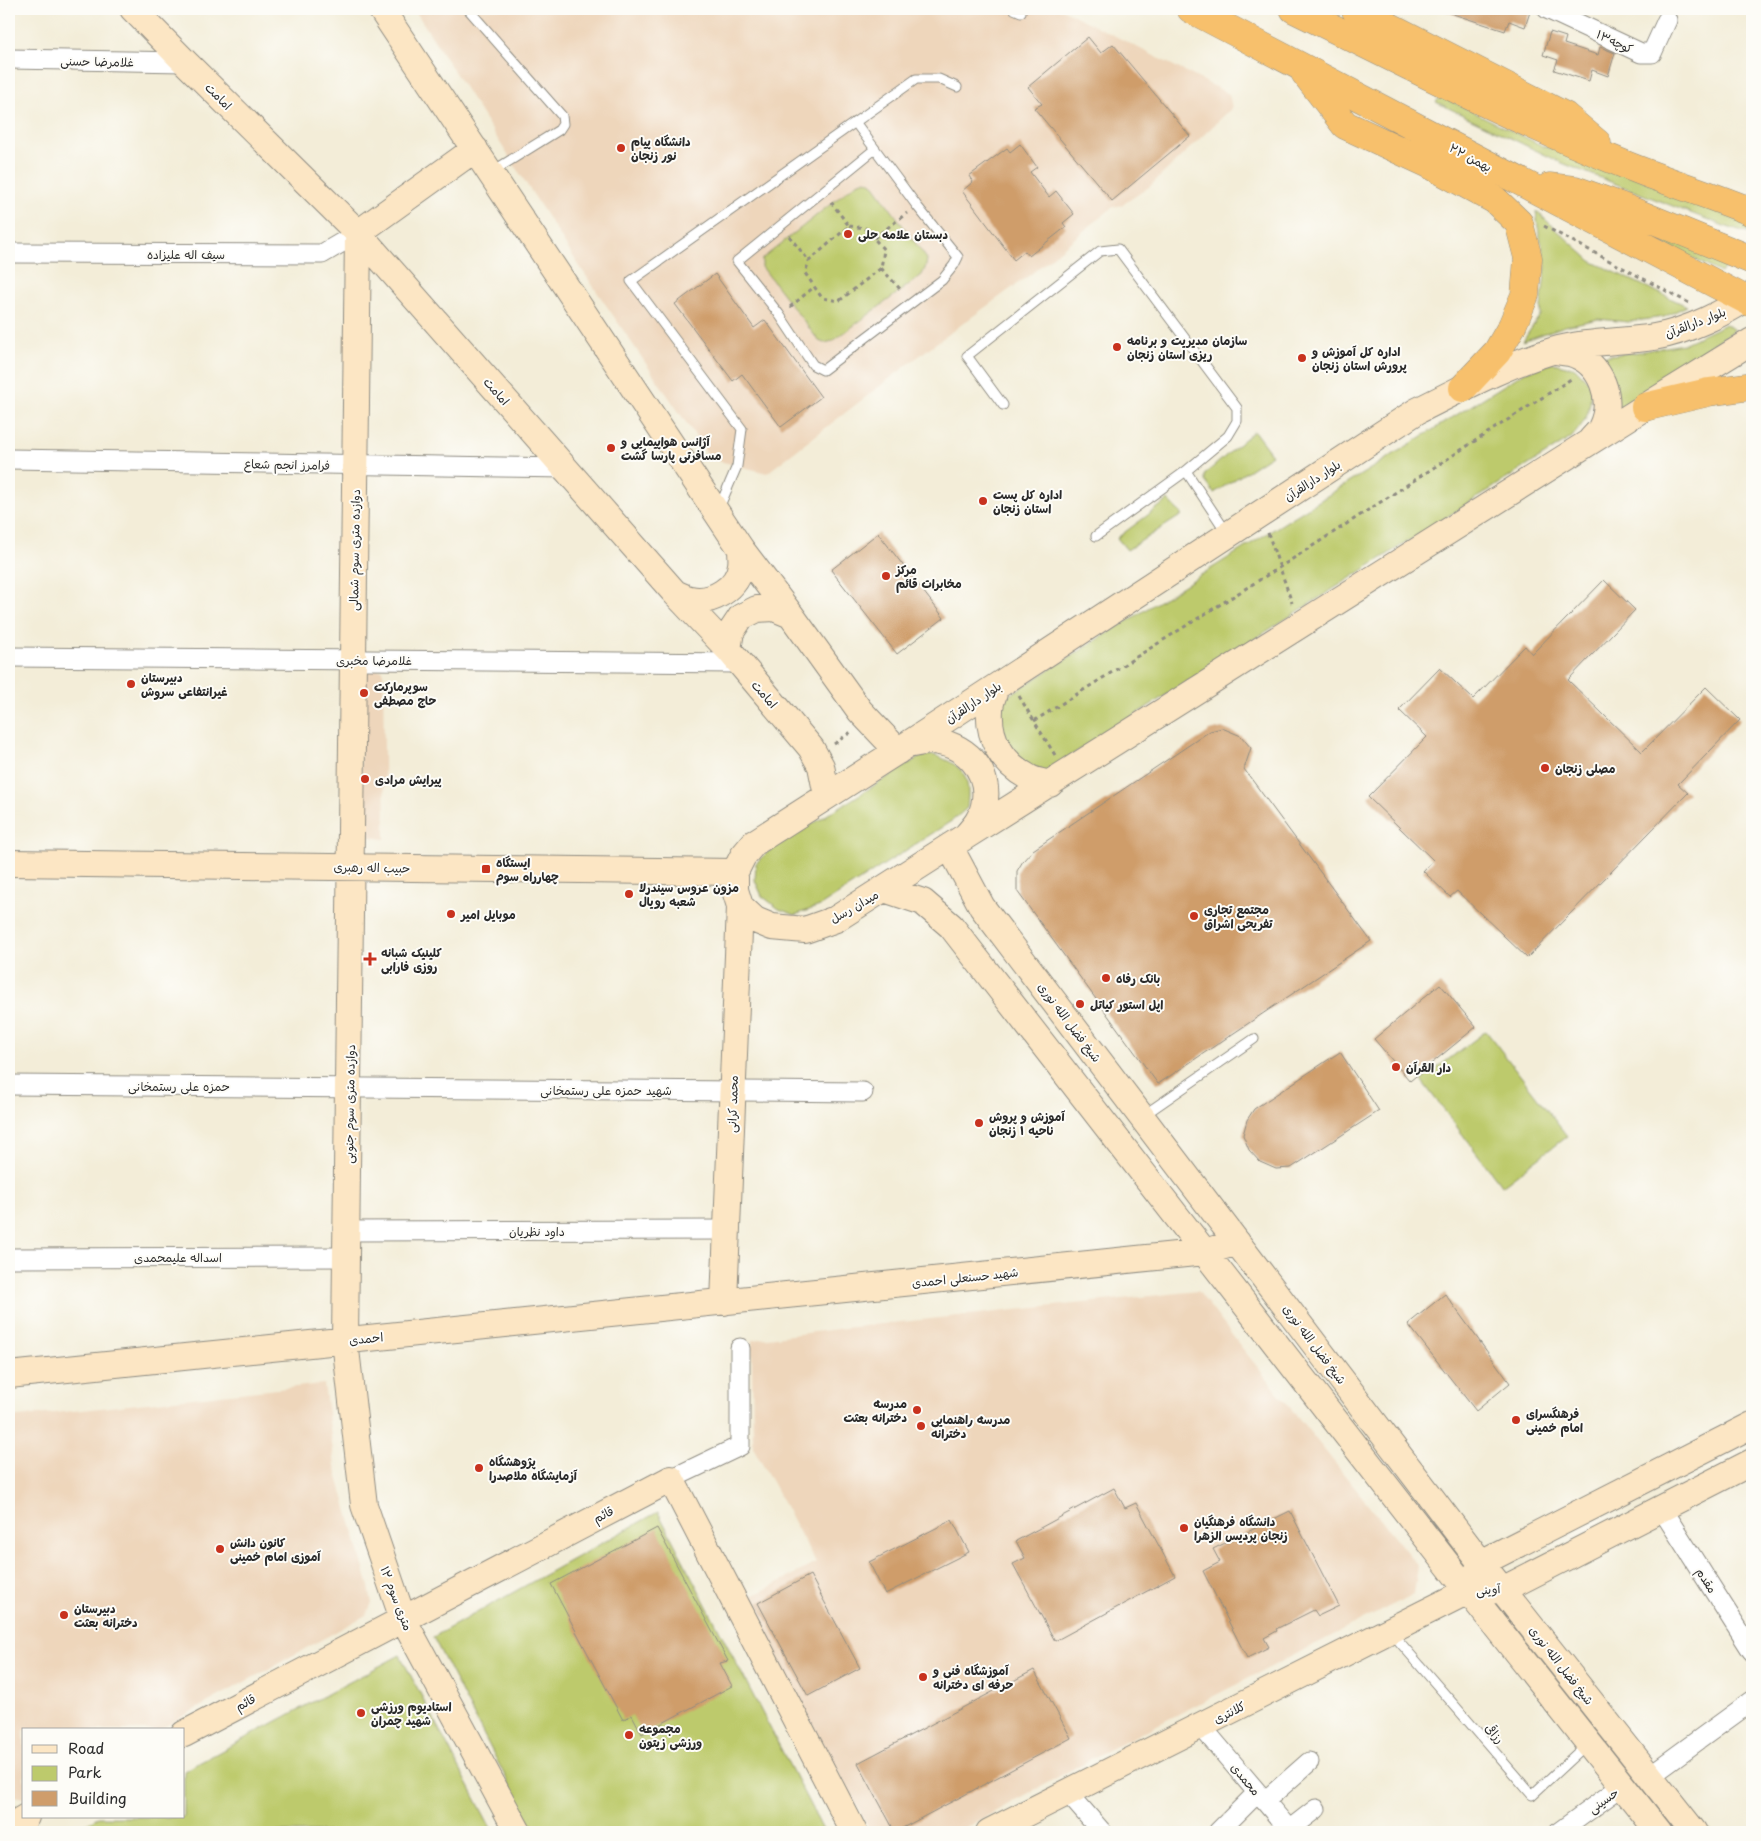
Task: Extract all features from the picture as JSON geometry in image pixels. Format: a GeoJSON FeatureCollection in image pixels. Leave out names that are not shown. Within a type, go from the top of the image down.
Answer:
{"type":"FeatureCollection","features":[{"type":"Feature","properties":{"kind":"highway","name":"۲۲ بهمن"},"geometry":{"type":"LineString","coordinates":[[1191,9],[1520,183],[1750,300]]}},
{"type":"Feature","properties":{"kind":"highway"},"geometry":{"type":"LineString","coordinates":[[1294,9],[1483,101],[1621,163],[1748,209]]}},
{"type":"Feature","properties":{"kind":"highway"},"geometry":{"type":"LineString","coordinates":[[1354,9],[1565,116],[1621,163]]}},
{"type":"Feature","properties":{"kind":"highway"},"geometry":{"type":"LineString","coordinates":[[1299,66],[1345,125],[1427,164],[1495,200],[1520,223],[1528,258],[1524,296],[1512,326],[1497,352],[1463,388]]}},
{"type":"Feature","properties":{"kind":"highway"},"geometry":{"type":"LineString","coordinates":[[1520,183],[1575,190],[1752,260]]}},
{"type":"Feature","properties":{"kind":"highway"},"geometry":{"type":"LineString","coordinates":[[1645,407],[1709,392],[1752,386]]}},
{"type":"Feature","properties":{"kind":"main road","name":"امامت"},"geometry":{"type":"LineString","coordinates":[[134,9],[358,233],[675,593],[733,656],[798,730],[821,766],[827,796]]}},
{"type":"Feature","properties":{"kind":"main road"},"geometry":{"type":"LineString","coordinates":[[381,9],[718,513],[740,549],[867,719],[903,748]]}},
{"type":"Feature","properties":{"kind":"main road"},"geometry":{"type":"LineString","coordinates":[[358,233],[475,149]]}},
{"type":"Feature","properties":{"kind":"main road","name":"دوازده متری سوم شمالی"},"geometry":{"type":"LineString","coordinates":[[351,867],[358,233]]}},
{"type":"Feature","properties":{"kind":"main road","name":"بلوار دارالقرآن"},"geometry":{"type":"LineString","coordinates":[[903,748],[1417,412],[1497,371],[1554,351],[1605,342],[1656,337],[1692,326],[1750,300]]}},
{"type":"Feature","properties":{"kind":"main road"},"geometry":{"type":"LineString","coordinates":[[958,842],[1752,341]]}},
{"type":"Feature","properties":{"kind":"main road"},"geometry":{"type":"LineString","coordinates":[[1554,351],[1572,354],[1588,362],[1600,376],[1606,393],[1606,411],[1601,429],[1589,443]]}},
{"type":"Feature","properties":{"kind":"main road"},"geometry":{"type":"LineString","coordinates":[[675,593],[691,600],[708,600],[723,593],[735,581],[741,566],[740,549]]}},
{"type":"Feature","properties":{"kind":"main road"},"geometry":{"type":"LineString","coordinates":[[733,656],[731,632],[741,617],[757,609],[774,608],[791,615]]}},
{"type":"Feature","properties":{"kind":"main road"},"geometry":{"type":"LineString","coordinates":[[1003,682],[990,708],[990,729],[998,749],[1011,766],[1029,778],[1058,779]]}},
{"type":"Feature","properties":{"kind":"main road","name":"میدان رسل"},"geometry":{"type":"LineString","coordinates":[[735,872],[743,856],[754,843],[903,748],[929,741],[942,741],[958,747],[972,758],[981,773],[986,790],[984,807],[978,823],[958,842],[836,919],[805,930],[772,927],[755,920],[740,906]]}},
{"type":"Feature","properties":{"kind":"main road","name":"شیخ فضل الله نوری"},"geometry":{"type":"LineString","coordinates":[[958,842],[982,907],[1481,1563],[1694,1832]]}},
{"type":"Feature","properties":{"kind":"main road","name":"حبیب اله رهبری"},"geometry":{"type":"LineString","coordinates":[[9,863],[735,872]]}},
{"type":"Feature","properties":{"kind":"main road","name":"دوازده متری سوم جنوبی"},"geometry":{"type":"LineString","coordinates":[[345,1341],[351,867]]}},
{"type":"Feature","properties":{"kind":"main road"},"geometry":{"type":"LineString","coordinates":[[735,872],[735,890],[740,906]]}},
{"type":"Feature","properties":{"kind":"main road"},"geometry":{"type":"LineString","coordinates":[[884,889],[923,902],[951,926],[1468,1591],[1659,1832]]}},
{"type":"Feature","properties":{"kind":"main road","name":"محمد کرانی"},"geometry":{"type":"LineString","coordinates":[[724,1302],[740,906]]}},
{"type":"Feature","properties":{"kind":"main road","name":"شهید حسنعلی احمدی"},"geometry":{"type":"LineString","coordinates":[[724,1302],[1206,1252],[1238,1242]]}},
{"type":"Feature","properties":{"kind":"main road","name":"احمدی"},"geometry":{"type":"LineString","coordinates":[[9,1375],[724,1302]]}},
{"type":"Feature","properties":{"kind":"main road","name":"۱۲ متری سوم"},"geometry":{"type":"LineString","coordinates":[[345,1341],[364,1505],[403,1620],[518,1832]]}},
{"type":"Feature","properties":{"kind":"main road"},"geometry":{"type":"LineString","coordinates":[[1481,1563],[1752,1425]]}},
{"type":"Feature","properties":{"kind":"main road","name":"آوینی"},"geometry":{"type":"LineString","coordinates":[[1481,1563],[1468,1591],[1502,1590],[1752,1462]]}},
{"type":"Feature","properties":{"kind":"main road"},"geometry":{"type":"LineString","coordinates":[[671,1479],[854,1832]]}},
{"type":"Feature","properties":{"kind":"main road","name":"قائم"},"geometry":{"type":"LineString","coordinates":[[185,1733],[671,1479]]}},
{"type":"Feature","properties":{"kind":"main road","name":"کلانتری"},"geometry":{"type":"LineString","coordinates":[[989,1832],[1468,1591]]}},
{"type":"Feature","properties":{"kind":"main road"},"geometry":{"type":"LineString","coordinates":[[9,1826],[24,1818]]}},
{"type":"Feature","properties":{"kind":"street","name":"کوچه۱۳"},"geometry":{"type":"LineString","coordinates":[[1547,9],[1642,53],[1652,53],[1667,20]]}},
{"type":"Feature","properties":{"kind":"street","name":"غلامرضا حسنی"},"geometry":{"type":"LineString","coordinates":[[9,59],[185,62]]}},
{"type":"Feature","properties":{"kind":"street","name":"سیف اله علیزاده"},"geometry":{"type":"LineString","coordinates":[[9,253],[322,254],[358,233]]}},
{"type":"Feature","properties":{"kind":"street","name":"فرامرز انجم شعاع"},"geometry":{"type":"LineString","coordinates":[[9,459],[566,468]]}},
{"type":"Feature","properties":{"kind":"street","name":"غلامرضا مخبری"},"geometry":{"type":"LineString","coordinates":[[9,657],[353,660],[733,656]]}},
{"type":"Feature","properties":{"kind":"street","name":"حمزه علی رستمخانی"},"geometry":{"type":"LineString","coordinates":[[9,1085],[349,1088]]}},
{"type":"Feature","properties":{"kind":"street","name":"شهید حمزه علی رستمخانی"},"geometry":{"type":"LineString","coordinates":[[349,1088],[863,1092]]}},
{"type":"Feature","properties":{"kind":"street","name":"داود نظریان"},"geometry":{"type":"LineString","coordinates":[[347,1232],[727,1230]]}},
{"type":"Feature","properties":{"kind":"street","name":"اسداله علیمحمدی"},"geometry":{"type":"LineString","coordinates":[[9,1258],[347,1258]]}},
{"type":"Feature","properties":{"kind":"street"},"geometry":{"type":"LineString","coordinates":[[671,1479],[740,1446],[740,1348]]}},
{"type":"Feature","properties":{"kind":"street","name":"مقدم"},"geometry":{"type":"LineString","coordinates":[[1661,1508],[1752,1651]]}},
{"type":"Feature","properties":{"kind":"street"},"geometry":{"type":"LineString","coordinates":[[1649,1776],[1752,1701]]}},
{"type":"Feature","properties":{"kind":"street","name":"محمدی"},"geometry":{"type":"LineString","coordinates":[[1201,1726],[1290,1831]]}},
{"type":"Feature","properties":{"kind":"street"},"geometry":{"type":"LineString","coordinates":[[1218,1832],[1261,1797],[1309,1762]]}},
{"type":"Feature","properties":{"kind":"street","name":"حسینی"},"geometry":{"type":"LineString","coordinates":[[1559,1832],[1622,1786]]}},
{"type":"Feature","properties":{"kind":"street"},"geometry":{"type":"LineString","coordinates":[[1068,1793],[1102,1832]]}},
{"type":"Feature","properties":{"kind":"street"},"geometry":{"type":"LineString","coordinates":[[1290,1831],[1316,1809]]}},
{"type":"Feature","properties":{"kind":"lane"},"geometry":{"type":"LineString","coordinates":[[468,9],[562,116],[563,124],[559,130],[490,173]]}},
{"type":"Feature","properties":{"kind":"lane"},"geometry":{"type":"LineString","coordinates":[[718,513],[737,466],[742,429],[631,281],[916,79],[939,79],[957,87]]}},
{"type":"Feature","properties":{"kind":"lane"},"geometry":{"type":"LineString","coordinates":[[855,122],[875,149],[917,206],[958,257],[942,280],[823,370],[813,365],[779,314],[737,261],[875,149]]}},
{"type":"Feature","properties":{"kind":"lane"},"geometry":{"type":"LineString","coordinates":[[1003,404],[967,356],[1100,251],[1118,249],[1237,408],[1237,422],[1228,436],[1186,471],[1096,536]]}},
{"type":"Feature","properties":{"kind":"lane"},"geometry":{"type":"LineString","coordinates":[[1186,471],[1228,535]]}},
{"type":"Feature","properties":{"kind":"lane"},"geometry":{"type":"LineString","coordinates":[[1142,1117],[1254,1040]]}},
{"type":"Feature","properties":{"kind":"lane","name":"رزاقی"},"geometry":{"type":"LineString","coordinates":[[1390,1630],[1532,1795],[1588,1743]]}},
{"type":"Feature","properties":{"kind":"path"},"geometry":{"type":"LineString","coordinates":[[824,192],[849,226],[865,228],[884,250],[881,268],[840,301],[822,298],[805,272],[809,261],[849,226]]}},
{"type":"Feature","properties":{"kind":"path"},"geometry":{"type":"LineString","coordinates":[[874,238],[917,206]]}},
{"type":"Feature","properties":{"kind":"path"},"geometry":{"type":"LineString","coordinates":[[1538,223],[1714,316]]}},
{"type":"Feature","properties":{"kind":"path"},"geometry":{"type":"LineString","coordinates":[[781,226],[809,261]]}},
{"type":"Feature","properties":{"kind":"path"},"geometry":{"type":"LineString","coordinates":[[881,268],[901,290]]}},
{"type":"Feature","properties":{"kind":"path"},"geometry":{"type":"LineString","coordinates":[[779,314],[814,286]]}},
{"type":"Feature","properties":{"kind":"path"},"geometry":{"type":"LineString","coordinates":[[1034,721],[1280,567],[1571,379],[1554,351]]}},
{"type":"Feature","properties":{"kind":"path"},"geometry":{"type":"LineString","coordinates":[[1261,514],[1300,625]]}},
{"type":"Feature","properties":{"kind":"path"},"geometry":{"type":"LineString","coordinates":[[1003,682],[1034,721],[1058,779]]}},
{"type":"Feature","properties":{"kind":"path"},"geometry":{"type":"LineString","coordinates":[[816,757],[867,719]]}},
{"type":"Feature","properties":{"kind":"shaded area"},"geometry":{"type":"Polygon","coordinates":[[[414,9],[1062,9],[1229,94],[1232,108],[1149,187],[1122,205],[1113,207],[1031,274],[932,346],[767,473],[711,459],[576,261],[414,9]]]}},
{"type":"Feature","properties":{"kind":"shaded area"},"geometry":{"type":"Polygon","coordinates":[[[359,669],[383,670],[385,839],[362,836],[359,669]]]}},
{"type":"Feature","properties":{"kind":"shaded area"},"geometry":{"type":"Polygon","coordinates":[[[1198,1291],[1418,1566],[1414,1594],[1100,1754],[958,1832],[871,1832],[745,1600],[816,1563],[753,1447],[752,1340],[854,1327],[1198,1291]]]}},
{"type":"Feature","properties":{"kind":"shaded area","name":"کانون دانش آموزی امام خمینی"},"geometry":{"type":"Polygon","coordinates":[[[324,1384],[335,1466],[372,1603],[366,1615],[162,1728],[22,1728],[22,1798],[9,1795],[9,1418],[324,1384]]]}},
{"type":"Feature","properties":{"kind":"green space"},"geometry":{"type":"Polygon","coordinates":[[[1441,96],[1545,147],[1583,155],[1746,224],[1748,232],[1724,226],[1562,163],[1436,102],[1441,96]]]}},
{"type":"Feature","properties":{"kind":"green space"},"geometry":{"type":"Polygon","coordinates":[[[866,180],[872,183],[927,259],[926,266],[922,275],[833,341],[824,343],[819,341],[762,267],[762,259],[857,183],[866,180]]]}},
{"type":"Feature","properties":{"kind":"green space"},"geometry":{"type":"Polygon","coordinates":[[[1536,211],[1591,261],[1687,306],[1664,317],[1628,322],[1598,319],[1565,326],[1523,341],[1540,315],[1546,266],[1536,211]]]}},
{"type":"Feature","properties":{"kind":"green space"},"geometry":{"type":"Polygon","coordinates":[[[1645,223],[1730,259],[1721,273],[1647,235],[1645,223]]]}},
{"type":"Feature","properties":{"kind":"green space"},"geometry":{"type":"Polygon","coordinates":[[[1726,324],[1734,330],[1610,414],[1592,357],[1638,352],[1683,344],[1726,324]]]}},
{"type":"Feature","properties":{"kind":"green space"},"geometry":{"type":"Polygon","coordinates":[[[1553,363],[1575,368],[1591,385],[1587,414],[1582,425],[1571,438],[1070,756],[1047,773],[1026,767],[1004,739],[999,709],[1006,697],[1525,372],[1553,363]]]}},
{"type":"Feature","properties":{"kind":"green space"},"geometry":{"type":"Polygon","coordinates":[[[1254,431],[1272,455],[1214,493],[1205,481],[1205,474],[1254,431]]]}},
{"type":"Feature","properties":{"kind":"green space"},"geometry":{"type":"Polygon","coordinates":[[[1168,500],[1182,515],[1127,550],[1117,538],[1168,500]]]}},
{"type":"Feature","properties":{"kind":"green space"},"geometry":{"type":"Polygon","coordinates":[[[933,755],[952,763],[963,773],[966,780],[968,788],[967,808],[953,820],[820,906],[795,915],[779,909],[762,896],[755,880],[756,863],[769,851],[920,757],[933,755]]]}},
{"type":"Feature","properties":{"kind":"green space"},"geometry":{"type":"Polygon","coordinates":[[[1486,1031],[1567,1136],[1502,1186],[1421,1080],[1486,1031]]]}},
{"type":"Feature","properties":{"kind":"green space","name":"مجموعه ورزشی زیتون"},"geometry":{"type":"Polygon","coordinates":[[[658,1512],[824,1832],[534,1832],[433,1637],[658,1512]]]}},
{"type":"Feature","properties":{"kind":"green space","name":"استادیوم ورزشی شهید چمران"},"geometry":{"type":"Polygon","coordinates":[[[400,1655],[493,1832],[70,1832],[96,1818],[185,1818],[185,1770],[400,1655]]]}},
{"type":"Feature","properties":{"kind":"building"},"geometry":{"type":"Polygon","coordinates":[[[1447,9],[1531,9],[1525,27],[1509,21],[1505,31],[1447,12],[1447,9]]]}},
{"type":"Feature","properties":{"kind":"building"},"geometry":{"type":"Polygon","coordinates":[[[1550,32],[1566,37],[1564,44],[1598,55],[1600,47],[1615,53],[1608,76],[1592,70],[1589,81],[1554,70],[1558,60],[1543,55],[1550,32]]]}},
{"type":"Feature","properties":{"kind":"building"},"geometry":{"type":"Polygon","coordinates":[[[1088,37],[1101,53],[1113,44],[1190,136],[1112,201],[1034,108],[1042,104],[1028,87],[1088,37]]]}},
{"type":"Feature","properties":{"kind":"building"},"geometry":{"type":"Polygon","coordinates":[[[1020,144],[1037,167],[1030,172],[1049,197],[1056,191],[1074,214],[1063,223],[1066,227],[1029,256],[1025,251],[1014,260],[962,191],[973,182],[969,176],[1007,148],[1010,152],[1020,144]]]}},
{"type":"Feature","properties":{"kind":"building"},"geometry":{"type":"Polygon","coordinates":[[[715,274],[754,328],[765,320],[821,397],[781,427],[742,374],[733,381],[675,304],[715,274]]]}},
{"type":"Feature","properties":{"kind":"building"},"geometry":{"type":"Polygon","coordinates":[[[878,533],[944,618],[897,654],[831,570],[878,533]]]}},
{"type":"Feature","properties":{"kind":"building","name":"مصلی زنجان"},"geometry":{"type":"Polygon","coordinates":[[[1604,580],[1635,610],[1568,680],[1642,752],[1706,687],[1740,720],[1678,784],[1688,793],[1527,958],[1457,891],[1450,897],[1423,871],[1433,860],[1368,797],[1427,737],[1399,710],[1440,668],[1473,699],[1525,646],[1532,654],[1604,580]]]}},
{"type":"Feature","properties":{"kind":"building","name":"مجتمع تجاری تفریحی اشراق"},"geometry":{"type":"Polygon","coordinates":[[[1222,728],[1241,736],[1251,748],[1244,769],[1371,941],[1158,1084],[1017,891],[1017,871],[1033,850],[1210,731],[1222,728]]]}},
{"type":"Feature","properties":{"kind":"building"},"geometry":{"type":"Polygon","coordinates":[[[1440,984],[1476,1027],[1410,1081],[1374,1039],[1440,984]]]}},
{"type":"Feature","properties":{"kind":"building"},"geometry":{"type":"Polygon","coordinates":[[[1340,1052],[1379,1111],[1291,1168],[1276,1169],[1260,1162],[1249,1150],[1243,1135],[1247,1120],[1254,1109],[1340,1052]]]}},
{"type":"Feature","properties":{"kind":"building"},"geometry":{"type":"Polygon","coordinates":[[[1445,1294],[1510,1383],[1476,1411],[1408,1324],[1445,1294]]]}},
{"type":"Feature","properties":{"kind":"building"},"geometry":{"type":"Polygon","coordinates":[[[1114,1488],[1125,1508],[1136,1503],[1175,1576],[1055,1641],[1013,1564],[1025,1558],[1016,1541],[1114,1488]]]}},
{"type":"Feature","properties":{"kind":"building"},"geometry":{"type":"Polygon","coordinates":[[[1290,1511],[1339,1606],[1318,1616],[1314,1610],[1276,1629],[1277,1631],[1264,1638],[1269,1647],[1247,1658],[1203,1571],[1220,1562],[1213,1549],[1290,1511]]]}},
{"type":"Feature","properties":{"kind":"building"},"geometry":{"type":"Polygon","coordinates":[[[952,1520],[969,1552],[885,1594],[869,1562],[952,1520]]]}},
{"type":"Feature","properties":{"kind":"building"},"geometry":{"type":"Polygon","coordinates":[[[657,1528],[728,1661],[720,1663],[732,1686],[642,1734],[632,1715],[623,1720],[551,1584],[657,1528]]]}},
{"type":"Feature","properties":{"kind":"building"},"geometry":{"type":"Polygon","coordinates":[[[810,1575],[860,1668],[808,1696],[758,1603],[810,1575]]]}},
{"type":"Feature","properties":{"kind":"building"},"geometry":{"type":"Polygon","coordinates":[[[1034,1670],[1071,1738],[895,1832],[858,1763],[1034,1670]]]}},
{"type":"Feature","properties":{"kind":"place","name":"دانشگاه پیام نور زنجان"},"geometry":{"type":"Point","coordinates":[621,148]}},
{"type":"Feature","properties":{"kind":"place","name":"دبستان علامه حلی"},"geometry":{"type":"Point","coordinates":[848,234]}},
{"type":"Feature","properties":{"kind":"place","name":"سازمان مدیریت و برنامه ریزی استان زنجان"},"geometry":{"type":"Point","coordinates":[1117,347]}},
{"type":"Feature","properties":{"kind":"place","name":"اداره کل آموزش و پرورش استان زنجان"},"geometry":{"type":"Point","coordinates":[1302,358]}},
{"type":"Feature","properties":{"kind":"place","name":"آژانس هواپیمایی و مسافرتی پارسا گشت"},"geometry":{"type":"Point","coordinates":[611,448]}},
{"type":"Feature","properties":{"kind":"place","name":"اداره کل پست استان زنجان"},"geometry":{"type":"Point","coordinates":[983,501]}},
{"type":"Feature","properties":{"kind":"place","name":"مرکز مخابرات قائم"},"geometry":{"type":"Point","coordinates":[886,576]}},
{"type":"Feature","properties":{"kind":"place","name":"دبیرستان غیرانتفاعی سروش"},"geometry":{"type":"Point","coordinates":[131,684]}},
{"type":"Feature","properties":{"kind":"place","name":"سوپرمارکت حاج مصطفی"},"geometry":{"type":"Point","coordinates":[364,693]}},
{"type":"Feature","properties":{"kind":"place","name":"مصلی زنجان"},"geometry":{"type":"Point","coordinates":[1545,768]}},
{"type":"Feature","properties":{"kind":"place","name":"پیرایش مرادی"},"geometry":{"type":"Point","coordinates":[365,779]}},
{"type":"Feature","properties":{"kind":"place","name":"ایستگاه چهارراه سوم"},"geometry":{"type":"Point","coordinates":[486,869]}},
{"type":"Feature","properties":{"kind":"place","name":"مزون عروس سیندرلا شعبه رویال"},"geometry":{"type":"Point","coordinates":[629,894]}},
{"type":"Feature","properties":{"kind":"place","name":"موبایل امیر"},"geometry":{"type":"Point","coordinates":[451,914]}},
{"type":"Feature","properties":{"kind":"place","name":"مجتمع تجاری تفریحی اشراق"},"geometry":{"type":"Point","coordinates":[1194,916]}},
{"type":"Feature","properties":{"kind":"place","name":"کلینیک شبانه روزی فارابی"},"geometry":{"type":"Point","coordinates":[370,959]}},
{"type":"Feature","properties":{"kind":"place","name":"بانک رفاه"},"geometry":{"type":"Point","coordinates":[1106,978]}},
{"type":"Feature","properties":{"kind":"place","name":"اپل استور کیاتل"},"geometry":{"type":"Point","coordinates":[1080,1004]}},
{"type":"Feature","properties":{"kind":"place","name":"دار القرآن"},"geometry":{"type":"Point","coordinates":[1396,1067]}},
{"type":"Feature","properties":{"kind":"place","name":"آموزش و پروش ناحیه ۱ زنجان"},"geometry":{"type":"Point","coordinates":[979,1123]}},
{"type":"Feature","properties":{"kind":"place","name":"مدرسه دخترانه بعثت"},"geometry":{"type":"Point","coordinates":[917,1410]}},
{"type":"Feature","properties":{"kind":"place","name":"فرهنگسرای امام خمینی"},"geometry":{"type":"Point","coordinates":[1516,1420]}},
{"type":"Feature","properties":{"kind":"place","name":"مدرسه راهنمایی دخترانه"},"geometry":{"type":"Point","coordinates":[921,1426]}},
{"type":"Feature","properties":{"kind":"place","name":"پژوهشگاه آزمایشگاه ملاصدرا"},"geometry":{"type":"Point","coordinates":[479,1468]}},
{"type":"Feature","properties":{"kind":"place","name":"دانشگاه فرهنگیان زنجان پردیس الزهرا"},"geometry":{"type":"Point","coordinates":[1184,1528]}},
{"type":"Feature","properties":{"kind":"place","name":"کانون دانش آموزی امام خمینی"},"geometry":{"type":"Point","coordinates":[220,1549]}},
{"type":"Feature","properties":{"kind":"place","name":"دبیرستان دخترانه بعثت"},"geometry":{"type":"Point","coordinates":[64,1615]}},
{"type":"Feature","properties":{"kind":"place","name":"آموزشگاه فنی و حرفه ای دخترانه"},"geometry":{"type":"Point","coordinates":[923,1677]}},
{"type":"Feature","properties":{"kind":"place","name":"استادیوم ورزشی شهید چمران"},"geometry":{"type":"Point","coordinates":[361,1713]}},
{"type":"Feature","properties":{"kind":"place","name":"مجموعه ورزشی زیتون"},"geometry":{"type":"Point","coordinates":[629,1735]}}]}
